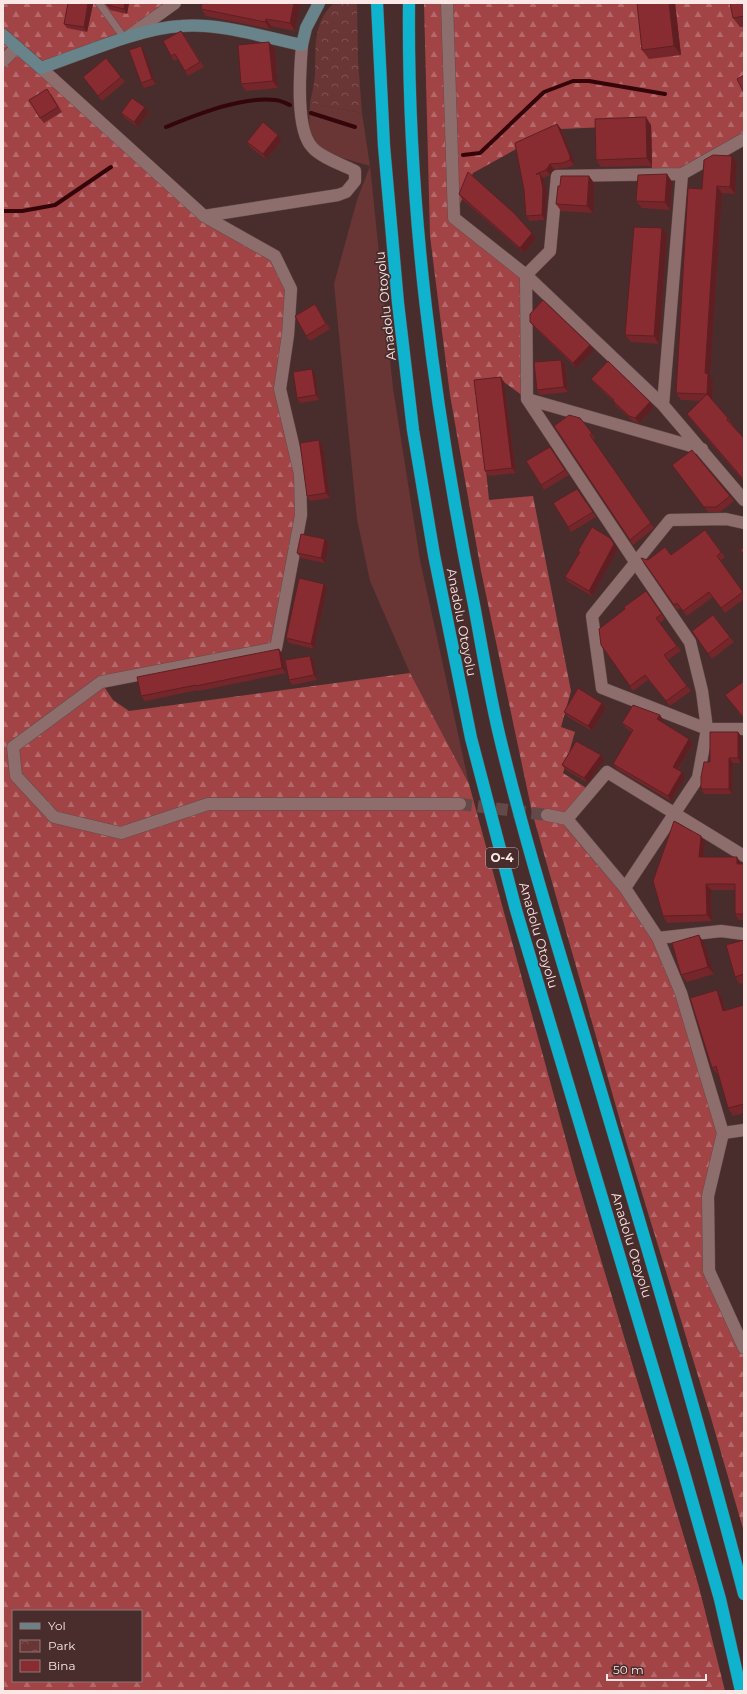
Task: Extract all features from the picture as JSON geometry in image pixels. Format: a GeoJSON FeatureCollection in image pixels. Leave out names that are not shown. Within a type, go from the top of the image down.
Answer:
{"type":"FeatureCollection","features":[{"type":"Feature","properties":{"kind":"highway","name":"Anadolu Otoyolu"},"geometry":{"type":"LineString","coordinates":[[377,3],[384,146],[398,303],[412,430],[434,555],[471,738],[518,917],[633,1295],[686,1476],[720,1598],[741,1691]]}},
{"type":"Feature","properties":{"kind":"highway","name":"Anadolu Otoyolu"},"geometry":{"type":"LineString","coordinates":[[409,3],[413,151],[425,309],[442,432],[462,550],[499,734],[546,905],[677,1348],[744,1594]]}},
{"type":"Feature","properties":{"kind":"street"},"geometry":{"type":"LineString","coordinates":[[124,39],[175,3]]}},
{"type":"Feature","properties":{"kind":"street"},"geometry":{"type":"LineString","coordinates":[[204,216],[338,195],[346,192],[355,182],[355,171],[317,151],[307,140],[304,130],[300,101],[302,45],[306,28],[319,3]]}},
{"type":"Feature","properties":{"kind":"street"},"geometry":{"type":"LineString","coordinates":[[447,3],[454,218],[526,275],[663,405],[744,500]]}},
{"type":"Feature","properties":{"kind":"street"},"geometry":{"type":"LineString","coordinates":[[41,68],[124,39],[165,28],[196,25],[212,26],[302,45]]}},
{"type":"Feature","properties":{"kind":"street"},"geometry":{"type":"LineString","coordinates":[[3,35],[204,216],[275,256],[291,289],[288,335],[280,389],[300,474],[301,515],[276,648],[101,682],[13,748],[16,776],[54,817],[121,833],[208,804],[460,804]]}},
{"type":"Feature","properties":{"kind":"street"},"geometry":{"type":"LineString","coordinates":[[3,62],[17,47]]}},
{"type":"Feature","properties":{"kind":"street"},"geometry":{"type":"LineString","coordinates":[[625,888],[675,815],[698,778],[707,729],[702,690],[690,642],[527,399],[526,275],[550,251],[557,176],[682,174],[744,139]]}},
{"type":"Feature","properties":{"kind":"street"},"geometry":{"type":"LineString","coordinates":[[663,405],[682,174]]}},
{"type":"Feature","properties":{"kind":"street"},"geometry":{"type":"LineString","coordinates":[[527,399],[702,449]]}},
{"type":"Feature","properties":{"kind":"street"},"geometry":{"type":"LineString","coordinates":[[744,523],[726,519],[670,520],[592,616],[602,688],[707,729],[744,729]]}},
{"type":"Feature","properties":{"kind":"street"},"geometry":{"type":"LineString","coordinates":[[567,819],[607,772],[744,856]]}},
{"type":"Feature","properties":{"kind":"street"},"geometry":{"type":"LineString","coordinates":[[547,815],[567,819],[625,888],[658,938],[681,993],[723,1133],[708,1196],[709,1271],[744,1348]]}},
{"type":"Feature","properties":{"kind":"street"},"geometry":{"type":"LineString","coordinates":[[658,938],[721,931],[744,934]]}},
{"type":"Feature","properties":{"kind":"street"},"geometry":{"type":"LineString","coordinates":[[723,1133],[744,1130]]}},
{"type":"Feature","properties":{"kind":"lane"},"geometry":{"type":"LineString","coordinates":[[99,3],[124,39]]}},
{"type":"Feature","properties":{"kind":"green space"},"geometry":{"type":"Polygon","coordinates":[[[3,3],[175,3],[125,39],[42,68],[204,216],[275,256],[291,289],[280,389],[301,515],[276,648],[101,682],[113,700],[129,711],[410,673],[469,784],[575,1173],[699,1587],[725,1691],[3,1691],[3,3]]]}},
{"type":"Feature","properties":{"kind":"green space"},"geometry":{"type":"Polygon","coordinates":[[[334,3],[357,3],[358,60],[362,113],[310,103],[315,75],[316,46],[319,28],[322,19],[334,3]]]}},
{"type":"Feature","properties":{"kind":"green space"},"geometry":{"type":"Polygon","coordinates":[[[424,3],[736,3],[740,27],[744,27],[744,139],[682,174],[652,174],[651,125],[561,129],[518,148],[473,173],[454,218],[526,275],[527,399],[504,382],[480,413],[489,500],[533,496],[571,691],[561,727],[575,732],[563,773],[591,791],[567,819],[658,938],[723,1133],[708,1196],[709,1271],[744,1348],[744,1532],[711,1418],[625,1138],[532,812],[481,571],[450,395],[430,236],[424,3]]]}},
{"type":"Feature","properties":{"kind":"green space"},"geometry":{"type":"Polygon","coordinates":[[[310,103],[362,113],[370,166],[331,154],[317,147],[313,143],[309,129],[310,103]]]}},
{"type":"Feature","properties":{"kind":"green space"},"geometry":{"type":"Polygon","coordinates":[[[370,166],[393,388],[420,560],[469,784],[410,673],[370,581],[357,519],[334,284],[357,200],[370,166]]]}},
{"type":"Feature","properties":{"kind":"building"},"geometry":{"type":"Polygon","coordinates":[[[68,3],[88,3],[84,27],[64,24],[68,3]]]}},
{"type":"Feature","properties":{"kind":"building"},"geometry":{"type":"Polygon","coordinates":[[[105,3],[125,3],[124,9],[107,5],[105,3]]]}},
{"type":"Feature","properties":{"kind":"building"},"geometry":{"type":"Polygon","coordinates":[[[202,3],[294,3],[290,23],[266,19],[265,22],[201,9],[202,3]]]}},
{"type":"Feature","properties":{"kind":"building"},"geometry":{"type":"Polygon","coordinates":[[[637,3],[669,3],[674,46],[642,50],[637,3]]]}},
{"type":"Feature","properties":{"kind":"building"},"geometry":{"type":"Polygon","coordinates":[[[730,3],[744,3],[744,16],[733,18],[730,3]]]}},
{"type":"Feature","properties":{"kind":"building"},"geometry":{"type":"Polygon","coordinates":[[[181,31],[200,62],[185,71],[175,54],[171,56],[163,41],[181,31]]]}},
{"type":"Feature","properties":{"kind":"building"},"geometry":{"type":"Polygon","coordinates":[[[269,42],[273,81],[241,84],[238,45],[269,42]]]}},
{"type":"Feature","properties":{"kind":"building"},"geometry":{"type":"Polygon","coordinates":[[[141,46],[152,79],[141,83],[129,50],[141,46]]]}},
{"type":"Feature","properties":{"kind":"building"},"geometry":{"type":"Polygon","coordinates":[[[106,58],[121,77],[98,96],[83,77],[106,58]]]}},
{"type":"Feature","properties":{"kind":"building"},"geometry":{"type":"Polygon","coordinates":[[[744,75],[744,93],[737,79],[744,75]]]}},
{"type":"Feature","properties":{"kind":"building"},"geometry":{"type":"Polygon","coordinates":[[[47,89],[58,107],[40,118],[29,100],[47,89]]]}},
{"type":"Feature","properties":{"kind":"building"},"geometry":{"type":"Polygon","coordinates":[[[132,98],[145,107],[134,122],[121,113],[132,98]]]}},
{"type":"Feature","properties":{"kind":"building"},"geometry":{"type":"Polygon","coordinates":[[[646,117],[647,158],[596,160],[595,119],[646,117]]]}},
{"type":"Feature","properties":{"kind":"building"},"geometry":{"type":"Polygon","coordinates":[[[263,122],[278,135],[263,154],[247,142],[263,122]]]}},
{"type":"Feature","properties":{"kind":"building"},"geometry":{"type":"Polygon","coordinates":[[[557,124],[570,156],[570,160],[563,163],[550,164],[546,170],[536,174],[540,174],[543,189],[542,215],[526,216],[524,190],[515,143],[557,124]]]}},
{"type":"Feature","properties":{"kind":"building"},"geometry":{"type":"Polygon","coordinates":[[[713,155],[732,156],[730,187],[717,186],[705,373],[708,374],[707,394],[676,393],[688,188],[702,189],[704,160],[713,155]]]}},
{"type":"Feature","properties":{"kind":"building"},"geometry":{"type":"Polygon","coordinates":[[[468,172],[514,213],[532,233],[520,248],[459,194],[468,172]]]}},
{"type":"Feature","properties":{"kind":"building"},"geometry":{"type":"Polygon","coordinates":[[[667,174],[665,202],[636,201],[638,175],[667,174]]]}},
{"type":"Feature","properties":{"kind":"building"},"geometry":{"type":"Polygon","coordinates":[[[561,176],[589,176],[587,206],[556,204],[561,176]]]}},
{"type":"Feature","properties":{"kind":"building"},"geometry":{"type":"Polygon","coordinates":[[[634,227],[662,228],[654,336],[625,335],[634,227]]]}},
{"type":"Feature","properties":{"kind":"building"},"geometry":{"type":"Polygon","coordinates":[[[543,300],[590,345],[573,363],[530,322],[530,314],[543,300]]]}},
{"type":"Feature","properties":{"kind":"building"},"geometry":{"type":"Polygon","coordinates":[[[315,304],[326,324],[306,336],[295,316],[315,304]]]}},
{"type":"Feature","properties":{"kind":"building"},"geometry":{"type":"Polygon","coordinates":[[[561,360],[564,387],[537,390],[534,362],[561,360]]]}},
{"type":"Feature","properties":{"kind":"building"},"geometry":{"type":"Polygon","coordinates":[[[608,361],[650,402],[635,418],[629,416],[591,379],[608,361]]]}},
{"type":"Feature","properties":{"kind":"building"},"geometry":{"type":"Polygon","coordinates":[[[312,369],[316,395],[297,398],[293,372],[312,369]]]}},
{"type":"Feature","properties":{"kind":"building"},"geometry":{"type":"Polygon","coordinates":[[[501,377],[512,468],[485,471],[474,380],[501,377]]]}},
{"type":"Feature","properties":{"kind":"building"},"geometry":{"type":"Polygon","coordinates":[[[707,394],[728,418],[727,420],[744,438],[744,480],[687,414],[707,394]]]}},
{"type":"Feature","properties":{"kind":"building"},"geometry":{"type":"Polygon","coordinates":[[[569,415],[580,418],[592,433],[590,435],[651,523],[630,540],[554,426],[569,415]]]}},
{"type":"Feature","properties":{"kind":"building"},"geometry":{"type":"Polygon","coordinates":[[[319,440],[326,493],[307,496],[300,443],[319,440]]]}},
{"type":"Feature","properties":{"kind":"building"},"geometry":{"type":"Polygon","coordinates":[[[550,447],[565,470],[541,485],[526,461],[550,447]]]}},
{"type":"Feature","properties":{"kind":"building"},"geometry":{"type":"Polygon","coordinates":[[[692,450],[730,496],[716,507],[704,507],[672,465],[692,450]]]}},
{"type":"Feature","properties":{"kind":"building"},"geometry":{"type":"Polygon","coordinates":[[[577,489],[593,512],[568,527],[553,503],[577,489]]]}},
{"type":"Feature","properties":{"kind":"building"},"geometry":{"type":"Polygon","coordinates":[[[592,527],[610,538],[614,544],[589,591],[565,577],[580,552],[578,551],[592,527]]]}},
{"type":"Feature","properties":{"kind":"building"},"geometry":{"type":"Polygon","coordinates":[[[705,530],[721,552],[717,556],[743,592],[721,608],[709,592],[683,611],[677,603],[674,605],[641,558],[648,560],[665,547],[671,555],[705,530]]]}},
{"type":"Feature","properties":{"kind":"building"},"geometry":{"type":"Polygon","coordinates":[[[301,534],[325,539],[321,558],[297,553],[301,534]]]}},
{"type":"Feature","properties":{"kind":"building"},"geometry":{"type":"Polygon","coordinates":[[[744,547],[744,555],[740,550],[744,547]]]}},
{"type":"Feature","properties":{"kind":"building"},"geometry":{"type":"Polygon","coordinates":[[[299,578],[324,584],[311,644],[286,638],[299,578]]]}},
{"type":"Feature","properties":{"kind":"building"},"geometry":{"type":"Polygon","coordinates":[[[646,591],[662,614],[656,618],[677,646],[664,655],[687,686],[666,701],[645,675],[630,686],[601,645],[599,629],[625,609],[624,607],[646,591]]]}},
{"type":"Feature","properties":{"kind":"building"},"geometry":{"type":"Polygon","coordinates":[[[713,615],[730,637],[708,654],[692,631],[713,615]]]}},
{"type":"Feature","properties":{"kind":"building"},"geometry":{"type":"Polygon","coordinates":[[[279,649],[282,668],[141,696],[137,677],[279,649]]]}},
{"type":"Feature","properties":{"kind":"building"},"geometry":{"type":"Polygon","coordinates":[[[310,656],[314,675],[289,680],[285,660],[310,656]]]}},
{"type":"Feature","properties":{"kind":"building"},"geometry":{"type":"Polygon","coordinates":[[[744,681],[744,716],[743,717],[725,695],[744,681]]]}},
{"type":"Feature","properties":{"kind":"building"},"geometry":{"type":"Polygon","coordinates":[[[578,688],[602,703],[588,726],[564,712],[578,688]]]}},
{"type":"Feature","properties":{"kind":"building"},"geometry":{"type":"Polygon","coordinates":[[[633,705],[660,715],[657,719],[689,739],[673,767],[682,772],[668,796],[613,764],[633,730],[622,723],[633,705]]]}},
{"type":"Feature","properties":{"kind":"building"},"geometry":{"type":"Polygon","coordinates":[[[710,732],[738,732],[738,758],[729,758],[729,789],[701,789],[701,777],[704,762],[710,762],[710,732]]]}},
{"type":"Feature","properties":{"kind":"building"},"geometry":{"type":"Polygon","coordinates":[[[576,741],[601,755],[584,778],[562,765],[576,741]]]}},
{"type":"Feature","properties":{"kind":"building"},"geometry":{"type":"Polygon","coordinates":[[[674,821],[701,836],[699,857],[737,857],[737,864],[744,864],[744,914],[735,914],[735,884],[706,884],[707,915],[663,916],[653,881],[674,821]]]}},
{"type":"Feature","properties":{"kind":"building"},"geometry":{"type":"Polygon","coordinates":[[[699,935],[708,967],[681,975],[672,943],[699,935]]]}},
{"type":"Feature","properties":{"kind":"building"},"geometry":{"type":"Polygon","coordinates":[[[744,940],[744,974],[735,977],[726,945],[744,940]]]}},
{"type":"Feature","properties":{"kind":"building"},"geometry":{"type":"Polygon","coordinates":[[[717,990],[723,1011],[744,1005],[744,1104],[728,1108],[716,1066],[712,1068],[690,998],[717,990]]]}},
{"type":"Feature","properties":{"kind":"waterway"},"geometry":{"type":"LineString","coordinates":[[463,155],[480,153],[544,92],[573,81],[589,81],[665,94]]}},
{"type":"Feature","properties":{"kind":"waterway"},"geometry":{"type":"LineString","coordinates":[[166,127],[219,108],[248,101],[277,100],[290,105]]}},
{"type":"Feature","properties":{"kind":"waterway"},"geometry":{"type":"LineString","coordinates":[[311,113],[355,127]]}},
{"type":"Feature","properties":{"kind":"waterway"},"geometry":{"type":"LineString","coordinates":[[3,211],[22,211],[55,205],[111,167]]}},
{"type":"Feature","properties":{"kind":"tunnel"},"geometry":{"type":"LineString","coordinates":[[460,804],[547,815]]}}]}
